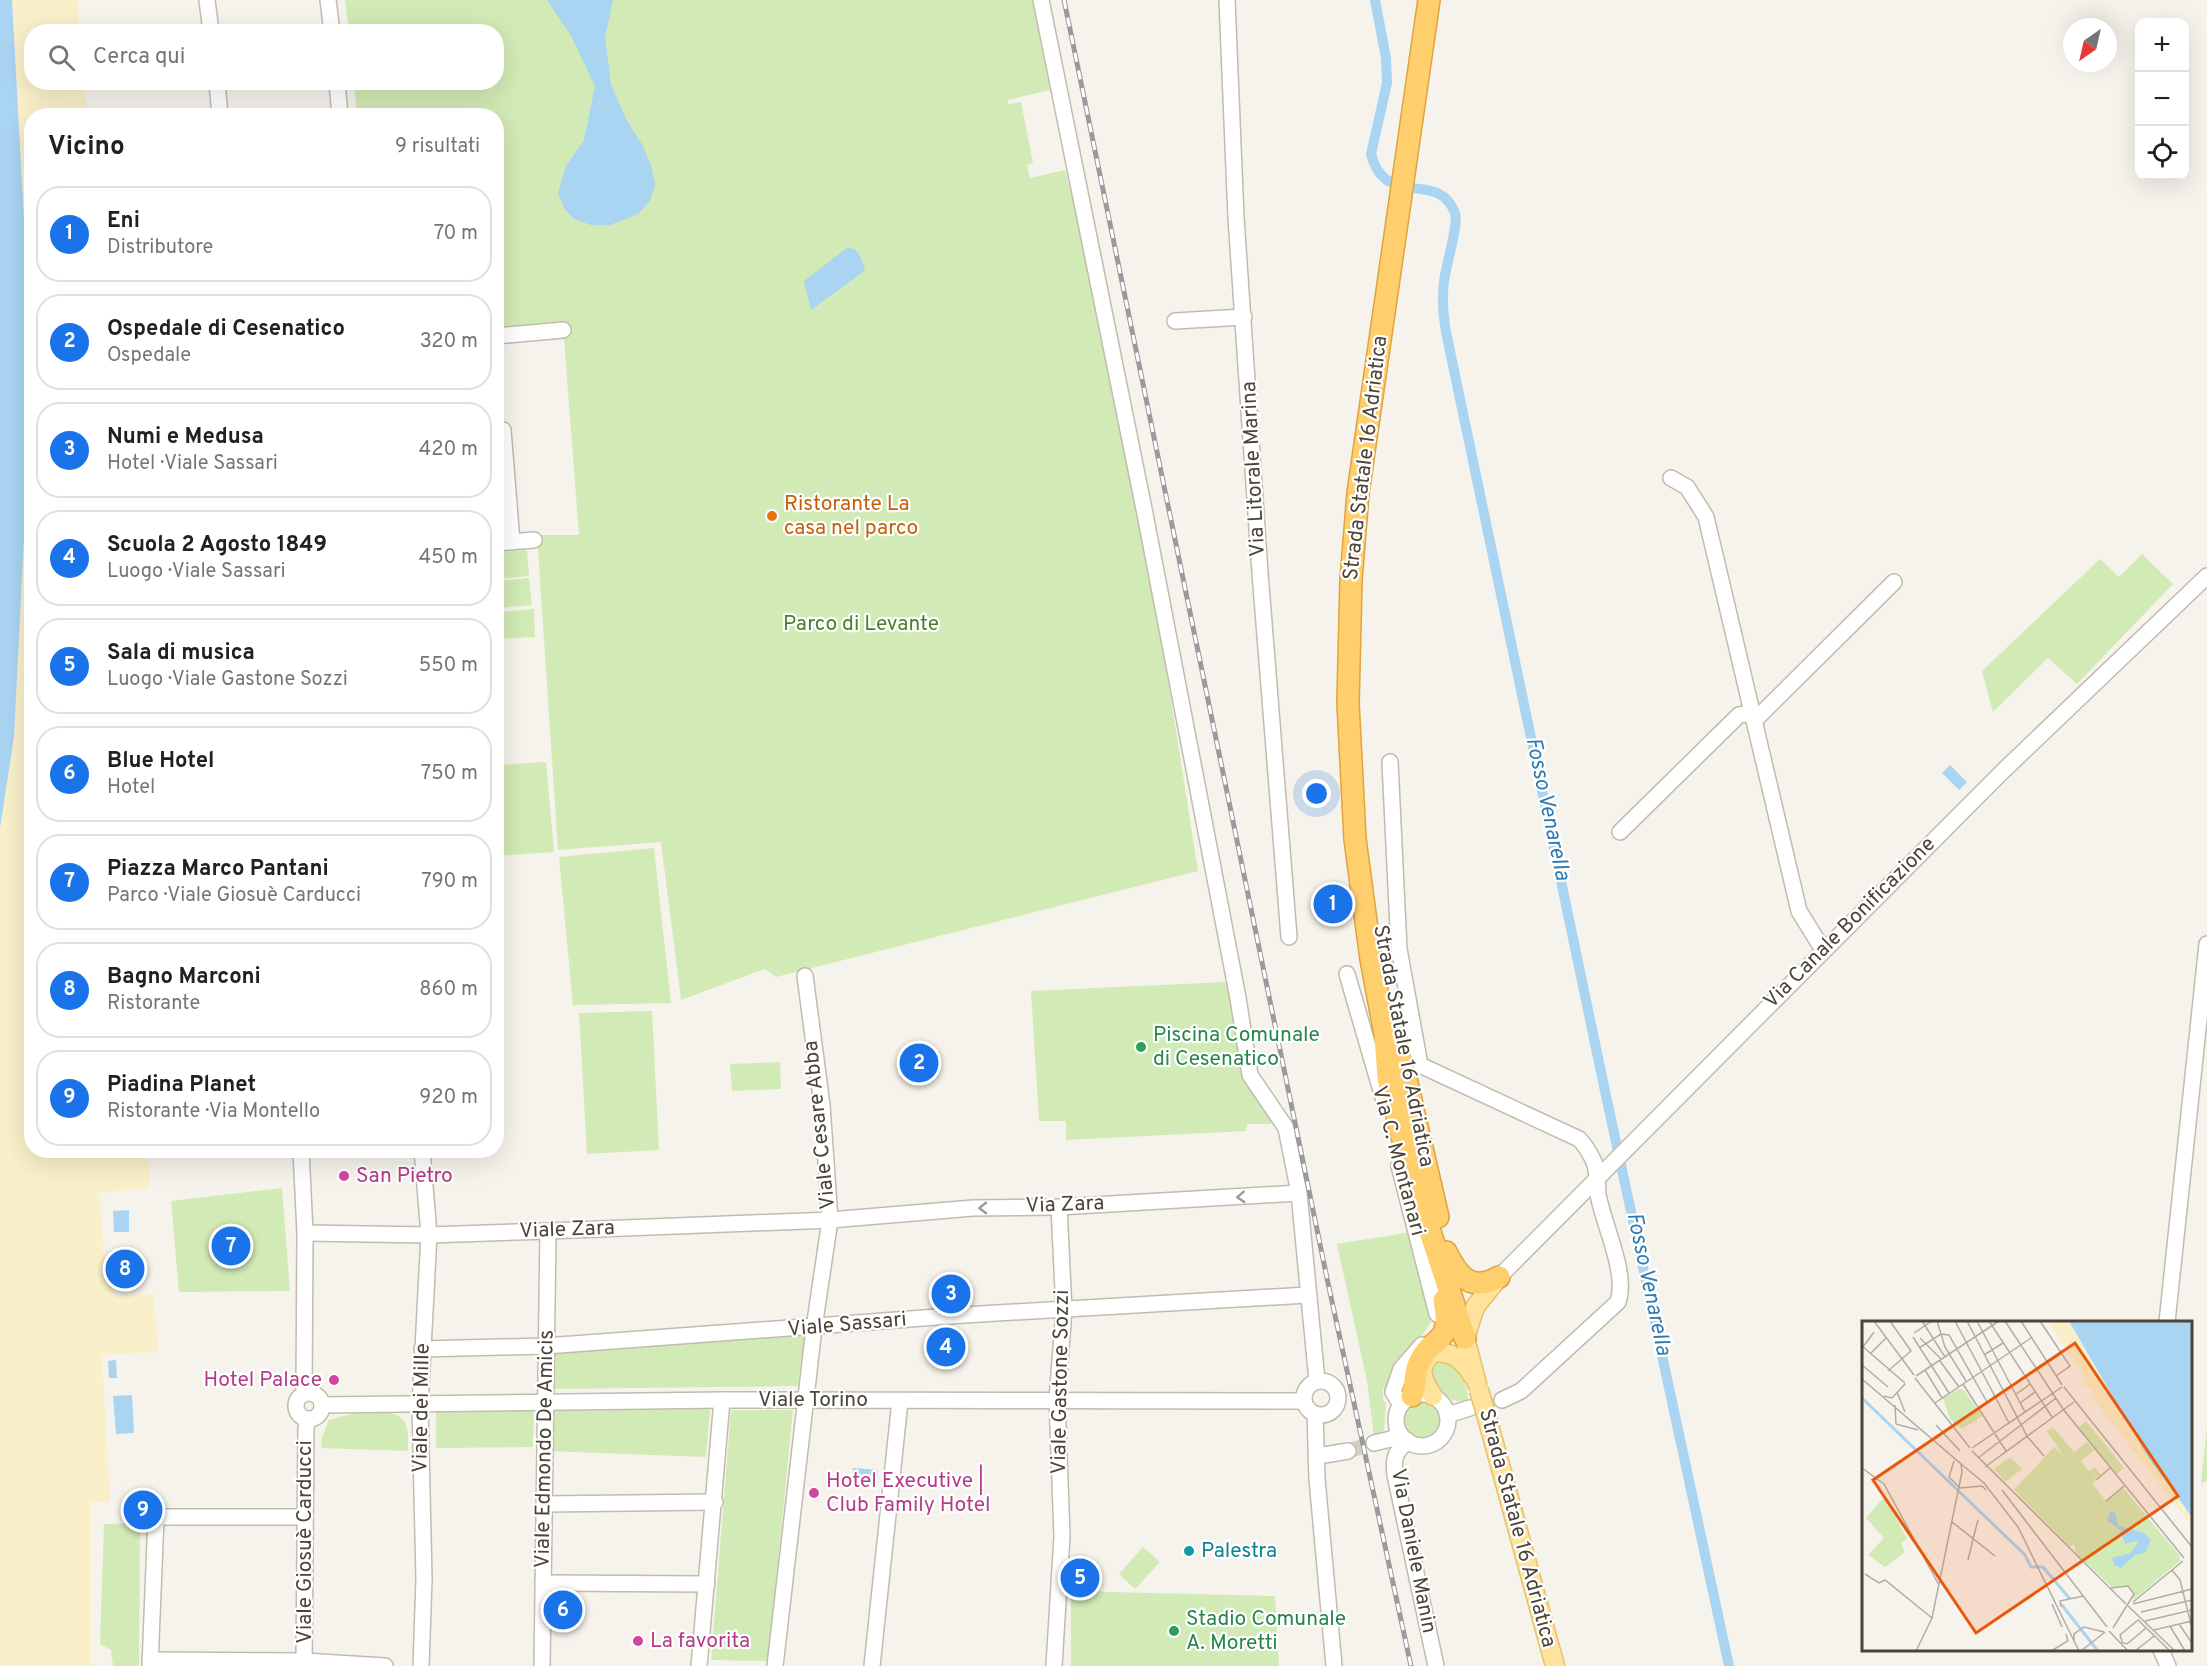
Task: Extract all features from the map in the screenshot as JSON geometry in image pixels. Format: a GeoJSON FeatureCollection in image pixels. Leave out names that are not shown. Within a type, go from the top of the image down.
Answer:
{"type":"FeatureCollection","features":[{"type":"Feature","properties":{"kind":"highway","name":"Strada Statale 16 Adriatica"},"geometry":{"type":"LineString","coordinates":[[1411,172],[1429,0]]}},
{"type":"Feature","properties":{"kind":"highway","name":"Strada Statale 16 Adriatica"},"geometry":{"type":"LineString","coordinates":[[1443,0],[1405,206],[1371,499],[1364,587],[1361,709],[1368,838],[1382,955],[1440,1247],[1465,1338]]}},
{"type":"Feature","properties":{"kind":"highway"},"geometry":{"type":"LineString","coordinates":[[1440,1247],[1464,1278],[1486,1284],[1499,1277]]}},
{"type":"Feature","properties":{"kind":"highway"},"geometry":{"type":"LineString","coordinates":[[1415,1399],[1419,1362],[1444,1335],[1446,1326],[1440,1247]]}},
{"type":"Feature","properties":{"kind":"main road"},"geometry":{"type":"LineString","coordinates":[[1465,1338],[1474,1307],[1499,1277]]}},
{"type":"Feature","properties":{"kind":"main road","name":"Strada Statale 16 Adriatica"},"geometry":{"type":"LineString","coordinates":[[1465,1338],[1478,1387],[1478,1411],[1555,1666]]}},
{"type":"Feature","properties":{"kind":"main road"},"geometry":{"type":"LineString","coordinates":[[1415,1399],[1422,1366],[1433,1353],[1448,1352],[1456,1357],[1467,1367],[1478,1387]]}},
{"type":"Feature","properties":{"kind":"street"},"geometry":{"type":"LineString","coordinates":[[207,0],[210,24]]}},
{"type":"Feature","properties":{"kind":"street"},"geometry":{"type":"LineString","coordinates":[[328,0],[331,24]]}},
{"type":"Feature","properties":{"kind":"street"},"geometry":{"type":"LineString","coordinates":[[1041,0],[1145,514],[1238,998],[1250,1075],[1286,1128],[1299,1193],[1317,1381]]}},
{"type":"Feature","properties":{"kind":"street","name":"Via Litorale Marina"},"geometry":{"type":"LineString","coordinates":[[1227,0],[1236,218],[1260,573],[1289,937]]}},
{"type":"Feature","properties":{"kind":"street"},"geometry":{"type":"LineString","coordinates":[[218,90],[219,108]]}},
{"type":"Feature","properties":{"kind":"street"},"geometry":{"type":"LineString","coordinates":[[338,90],[339,108]]}},
{"type":"Feature","properties":{"kind":"street"},"geometry":{"type":"LineString","coordinates":[[1175,321],[1244,316]]}},
{"type":"Feature","properties":{"kind":"street"},"geometry":{"type":"LineString","coordinates":[[504,335],[563,330]]}},
{"type":"Feature","properties":{"kind":"street"},"geometry":{"type":"LineString","coordinates":[[504,442],[512,542]]}},
{"type":"Feature","properties":{"kind":"street"},"geometry":{"type":"LineString","coordinates":[[1671,478],[1687,487],[1706,517],[1799,911],[1823,950]]}},
{"type":"Feature","properties":{"kind":"street"},"geometry":{"type":"LineString","coordinates":[[504,542],[534,540]]}},
{"type":"Feature","properties":{"kind":"street","name":"Via Canale Bonificazione"},"geometry":{"type":"LineString","coordinates":[[1499,1277],[2003,771],[2207,576]]}},
{"type":"Feature","properties":{"kind":"street"},"geometry":{"type":"LineString","coordinates":[[1753,717],[1894,582]]}},
{"type":"Feature","properties":{"kind":"street"},"geometry":{"type":"LineString","coordinates":[[1620,832],[1739,715],[1753,717]]}},
{"type":"Feature","properties":{"kind":"street"},"geometry":{"type":"LineString","coordinates":[[1390,762],[1399,949],[1420,1065],[1579,1139],[1586,1146],[1599,1175],[1599,1195],[1621,1293],[1618,1302],[1521,1390],[1502,1400]]}},
{"type":"Feature","properties":{"kind":"street"},"geometry":{"type":"LineString","coordinates":[[2167,1321],[2207,944]]}},
{"type":"Feature","properties":{"kind":"street","name":"Via C. Montanari"},"geometry":{"type":"LineString","coordinates":[[1347,974],[1368,1053],[1382,1092],[1410,1213],[1437,1306],[1435,1327],[1396,1379],[1393,1392],[1415,1399]]}},
{"type":"Feature","properties":{"kind":"street","name":"Viale Cesare Abba"},"geometry":{"type":"LineString","coordinates":[[775,1666],[805,1400],[830,1220],[822,1105],[806,976]]}},
{"type":"Feature","properties":{"kind":"street"},"geometry":{"type":"LineString","coordinates":[[301,1158],[305,1233],[304,1393],[297,1399],[296,1408],[300,1416],[308,1419],[318,1415],[322,1405],[316,1395],[304,1393]]}},
{"type":"Feature","properties":{"kind":"street","name":"Viale dei Mille"},"geometry":{"type":"LineString","coordinates":[[421,1666],[424,1578],[420,1406],[429,1235],[423,1158]]}},
{"type":"Feature","properties":{"kind":"street","name":"Via Zara"},"geometry":{"type":"LineString","coordinates":[[830,1220],[973,1208],[1059,1207],[1299,1193]]}},
{"type":"Feature","properties":{"kind":"street","name":"Viale Gastone Sozzi"},"geometry":{"type":"LineString","coordinates":[[1054,1666],[1062,1536],[1057,1399],[1064,1310],[1059,1207]]}},
{"type":"Feature","properties":{"kind":"street","name":"Viale Zara"},"geometry":{"type":"LineString","coordinates":[[305,1233],[429,1235],[830,1220]]}},
{"type":"Feature","properties":{"kind":"street","name":"Viale Edmondo De Amicis"},"geometry":{"type":"LineString","coordinates":[[542,1666],[548,1231]]}},
{"type":"Feature","properties":{"kind":"street","name":"Viale Sassari"},"geometry":{"type":"LineString","coordinates":[[422,1349],[546,1346],[1308,1295]]}},
{"type":"Feature","properties":{"kind":"street"},"geometry":{"type":"LineString","coordinates":[[1319,1415],[1336,1407],[1338,1392],[1327,1381],[1317,1381],[1305,1391],[1304,1401],[1319,1415],[1324,1455],[1322,1508]]}},
{"type":"Feature","properties":{"kind":"street"},"geometry":{"type":"LineString","coordinates":[[1374,1443],[1404,1437],[1422,1445],[1436,1441],[1446,1430],[1447,1415],[1442,1404],[1415,1399],[1396,1419],[1404,1437]]}},
{"type":"Feature","properties":{"kind":"street"},"geometry":{"type":"LineString","coordinates":[[699,1666],[715,1502],[722,1400]]}},
{"type":"Feature","properties":{"kind":"street","name":"Viale Torino"},"geometry":{"type":"LineString","coordinates":[[322,1405],[420,1406],[722,1400],[1304,1401]]}},
{"type":"Feature","properties":{"kind":"street"},"geometry":{"type":"LineString","coordinates":[[872,1666],[900,1401]]}},
{"type":"Feature","properties":{"kind":"street"},"geometry":{"type":"LineString","coordinates":[[1447,1415],[1478,1411]]}},
{"type":"Feature","properties":{"kind":"street"},"geometry":{"type":"LineString","coordinates":[[1319,1415],[1317,1479],[1322,1508],[1334,1666]]}},
{"type":"Feature","properties":{"kind":"street","name":"Viale Giosuè Carducci"},"geometry":{"type":"LineString","coordinates":[[304,1663],[304,1517],[308,1419]]}},
{"type":"Feature","properties":{"kind":"street","name":"Via Daniele Manin"},"geometry":{"type":"LineString","coordinates":[[1404,1437],[1396,1451],[1394,1469],[1436,1666]]}},
{"type":"Feature","properties":{"kind":"street"},"geometry":{"type":"LineString","coordinates":[[1324,1455],[1348,1451]]}},
{"type":"Feature","properties":{"kind":"street"},"geometry":{"type":"LineString","coordinates":[[544,1504],[715,1502]]}},
{"type":"Feature","properties":{"kind":"street"},"geometry":{"type":"LineString","coordinates":[[304,1517],[156,1517],[150,1663],[304,1663],[385,1666]]}},
{"type":"Feature","properties":{"kind":"street"},"geometry":{"type":"LineString","coordinates":[[543,1583],[707,1584]]}},
{"type":"Feature","properties":{"kind":"street"},"geometry":{"type":"LineString","coordinates":[[2161,1651],[2168,1666]]}},
{"type":"Feature","properties":{"kind":"green space","name":"Parco di Levante"},"geometry":{"type":"Polygon","coordinates":[[[345,0],[1032,0],[1050,90],[1008,100],[1008,104],[1021,102],[1033,163],[1027,165],[1030,178],[1065,170],[1089,268],[1151,571],[1198,871],[776,977],[765,969],[681,1000],[661,842],[558,850],[537,535],[579,535],[563,326],[504,330],[504,108],[356,108],[355,90],[504,90],[504,24],[348,24],[345,0]]]}},
{"type":"Feature","properties":{"kind":"green space"},"geometry":{"type":"Polygon","coordinates":[[[527,550],[529,576],[504,578],[504,552],[527,550]]]}},
{"type":"Feature","properties":{"kind":"green space"},"geometry":{"type":"Polygon","coordinates":[[[2142,554],[2173,584],[2077,684],[2048,658],[1993,712],[1982,671],[2100,559],[2119,577],[2142,554]]]}},
{"type":"Feature","properties":{"kind":"green space"},"geometry":{"type":"Polygon","coordinates":[[[529,578],[532,605],[504,607],[504,580],[529,578]]]}},
{"type":"Feature","properties":{"kind":"green space"},"geometry":{"type":"Polygon","coordinates":[[[534,609],[535,637],[504,639],[504,611],[534,609]]]}},
{"type":"Feature","properties":{"kind":"green space"},"geometry":{"type":"Polygon","coordinates":[[[546,762],[554,852],[504,856],[504,765],[546,762]]]}},
{"type":"Feature","properties":{"kind":"green space"},"geometry":{"type":"Polygon","coordinates":[[[654,848],[671,1003],[573,1005],[559,857],[654,848]]]}},
{"type":"Feature","properties":{"kind":"green space"},"geometry":{"type":"Polygon","coordinates":[[[1226,982],[1244,1070],[1272,1124],[1247,1124],[1246,1131],[1066,1140],[1066,1121],[1039,1121],[1031,991],[1226,982]]]}},
{"type":"Feature","properties":{"kind":"green space"},"geometry":{"type":"Polygon","coordinates":[[[652,1011],[659,1150],[587,1154],[579,1013],[652,1011]]]}},
{"type":"Feature","properties":{"kind":"green space"},"geometry":{"type":"Polygon","coordinates":[[[780,1062],[781,1089],[732,1091],[730,1064],[780,1062]]]}},
{"type":"Feature","properties":{"kind":"green space"},"geometry":{"type":"Polygon","coordinates":[[[282,1188],[290,1291],[179,1292],[171,1201],[282,1188]]]}},
{"type":"Feature","properties":{"kind":"green space"},"geometry":{"type":"Polygon","coordinates":[[[1411,1232],[1434,1311],[1431,1322],[1388,1388],[1383,1389],[1383,1401],[1386,1402],[1384,1433],[1374,1437],[1367,1381],[1337,1244],[1411,1232]]]}},
{"type":"Feature","properties":{"kind":"green space"},"geometry":{"type":"Polygon","coordinates":[[[805,1333],[798,1386],[549,1389],[549,1351],[805,1333]]]}},
{"type":"Feature","properties":{"kind":"green space"},"geometry":{"type":"Polygon","coordinates":[[[1443,1356],[1463,1373],[1469,1401],[1453,1400],[1429,1386],[1425,1366],[1443,1356]]]}},
{"type":"Feature","properties":{"kind":"green space"},"geometry":{"type":"Polygon","coordinates":[[[1421,1399],[1429,1400],[1436,1405],[1441,1412],[1441,1428],[1436,1435],[1429,1440],[1421,1441],[1413,1440],[1406,1435],[1401,1428],[1400,1420],[1401,1412],[1406,1405],[1413,1400],[1421,1399]]]}},
{"type":"Feature","properties":{"kind":"green space"},"geometry":{"type":"Polygon","coordinates":[[[710,1409],[706,1457],[549,1451],[551,1411],[710,1409]]]}},
{"type":"Feature","properties":{"kind":"green space"},"geometry":{"type":"Polygon","coordinates":[[[534,1410],[533,1447],[436,1448],[436,1412],[534,1410]]]}},
{"type":"Feature","properties":{"kind":"green space"},"geometry":{"type":"Polygon","coordinates":[[[731,1410],[793,1410],[768,1661],[711,1660],[731,1410]]]}},
{"type":"Feature","properties":{"kind":"green space"},"geometry":{"type":"Polygon","coordinates":[[[359,1412],[398,1416],[407,1427],[408,1451],[321,1448],[322,1437],[329,1420],[359,1412]]]}},
{"type":"Feature","properties":{"kind":"green space"},"geometry":{"type":"Polygon","coordinates":[[[2207,1426],[2207,1481],[2201,1483],[2207,1426]]]}},
{"type":"Feature","properties":{"kind":"green space"},"geometry":{"type":"Polygon","coordinates":[[[140,1523],[139,1666],[113,1666],[111,1650],[100,1644],[104,1524],[140,1523]]]}},
{"type":"Feature","properties":{"kind":"green space"},"geometry":{"type":"Polygon","coordinates":[[[1143,1547],[1160,1562],[1135,1589],[1119,1574],[1143,1547]]]}},
{"type":"Feature","properties":{"kind":"green space","name":"Stadio Comunale A. Moretti"},"geometry":{"type":"Polygon","coordinates":[[[1071,1591],[1275,1596],[1279,1666],[1071,1666],[1071,1591]]]}},
{"type":"Feature","properties":{"kind":"sand"},"geometry":{"type":"Polygon","coordinates":[[[12,0],[77,0],[79,24],[24,24],[24,90],[85,90],[86,108],[24,108],[24,219],[12,0]]]}},
{"type":"Feature","properties":{"kind":"sand"},"geometry":{"type":"Polygon","coordinates":[[[24,538],[24,1158],[148,1158],[150,1188],[99,1193],[104,1254],[112,1267],[113,1295],[154,1294],[158,1352],[102,1355],[110,1502],[91,1502],[91,1666],[0,1666],[0,828],[14,737],[24,538]]]}},
{"type":"Feature","properties":{"kind":"water"},"geometry":{"type":"Polygon","coordinates":[[[0,0],[12,0],[24,219],[24,538],[14,737],[0,828],[0,0]]]}},
{"type":"Feature","properties":{"kind":"water"},"geometry":{"type":"Polygon","coordinates":[[[547,0],[613,0],[605,38],[611,85],[626,119],[643,146],[652,168],[655,185],[650,201],[638,214],[610,225],[591,225],[574,219],[564,208],[558,193],[566,166],[584,140],[595,86],[571,36],[547,0]]]}},
{"type":"Feature","properties":{"kind":"water"},"geometry":{"type":"Polygon","coordinates":[[[848,247],[857,251],[865,267],[863,272],[811,310],[804,281],[848,247]]]}},
{"type":"Feature","properties":{"kind":"water"},"geometry":{"type":"Polygon","coordinates":[[[1950,765],[1967,782],[1959,790],[1942,773],[1950,765]]]}},
{"type":"Feature","properties":{"kind":"water"},"geometry":{"type":"Polygon","coordinates":[[[129,1210],[129,1232],[114,1232],[113,1211],[129,1210]]]}},
{"type":"Feature","properties":{"kind":"water"},"geometry":{"type":"Polygon","coordinates":[[[116,1360],[117,1378],[109,1378],[108,1361],[116,1360]]]}},
{"type":"Feature","properties":{"kind":"water"},"geometry":{"type":"Polygon","coordinates":[[[132,1395],[134,1433],[116,1434],[113,1396],[132,1395]]]}},
{"type":"Feature","properties":{"kind":"water"},"geometry":{"type":"Polygon","coordinates":[[[853,1468],[878,1470],[877,1484],[852,1481],[853,1468]]]}},
{"type":"Feature","properties":{"kind":"waterway","name":"Fosso Venarella"},"geometry":{"type":"LineString","coordinates":[[1375,0],[1386,58],[1387,83],[1371,154],[1378,171],[1388,181],[1400,186],[1437,193],[1447,200],[1455,213],[1452,245],[1443,287],[1446,332],[1605,1091],[1729,1666]]}},
{"type":"Feature","properties":{"kind":"tunnel"},"geometry":{"type":"LineString","coordinates":[[1348,1451],[1374,1443]]}},
{"type":"Feature","properties":{"kind":"railway"},"geometry":{"type":"LineString","coordinates":[[1064,0],[1328,1283],[1411,1666]]}},
{"type":"Feature","properties":{"kind":"place","name":"Ristorante La casa nel parco"},"geometry":{"type":"Point","coordinates":[772,516]}},
{"type":"Feature","properties":{"kind":"place","name":"Eni"},"geometry":{"type":"Point","coordinates":[1333,904]}},
{"type":"Feature","properties":{"kind":"place","name":"Piscina Comunale di Cesenatico"},"geometry":{"type":"Point","coordinates":[1141,1047]}},
{"type":"Feature","properties":{"kind":"place","name":"Ospedale di Cesenatico"},"geometry":{"type":"Point","coordinates":[919,1063]}},
{"type":"Feature","properties":{"kind":"place","name":"San Pietro"},"geometry":{"type":"Point","coordinates":[344,1176]}},
{"type":"Feature","properties":{"kind":"place","name":"Piazza Marco Pantani"},"geometry":{"type":"Point","coordinates":[231,1246]}},
{"type":"Feature","properties":{"kind":"place","name":"Bagno Marconi"},"geometry":{"type":"Point","coordinates":[125,1269]}},
{"type":"Feature","properties":{"kind":"place","name":"Numi e Medusa"},"geometry":{"type":"Point","coordinates":[951,1294]}},
{"type":"Feature","properties":{"kind":"place","name":"Scuola 2 Agosto 1849"},"geometry":{"type":"Point","coordinates":[946,1347]}},
{"type":"Feature","properties":{"kind":"place","name":"Hotel Palace"},"geometry":{"type":"Point","coordinates":[334,1380]}},
{"type":"Feature","properties":{"kind":"place","name":"Hotel Executive | Club Family Hotel"},"geometry":{"type":"Point","coordinates":[814,1493]}},
{"type":"Feature","properties":{"kind":"place","name":"Piadina Planet"},"geometry":{"type":"Point","coordinates":[143,1510]}},
{"type":"Feature","properties":{"kind":"place","name":"Palestra"},"geometry":{"type":"Point","coordinates":[1189,1551]}},
{"type":"Feature","properties":{"kind":"place","name":"Sala di musica"},"geometry":{"type":"Point","coordinates":[1080,1578]}},
{"type":"Feature","properties":{"kind":"place","name":"Blue Hotel"},"geometry":{"type":"Point","coordinates":[563,1610]}},
{"type":"Feature","properties":{"kind":"place","name":"Stadio Comunale A. Moretti"},"geometry":{"type":"Point","coordinates":[1174,1631]}},
{"type":"Feature","properties":{"kind":"place","name":"La favorita"},"geometry":{"type":"Point","coordinates":[638,1641]}}]}
